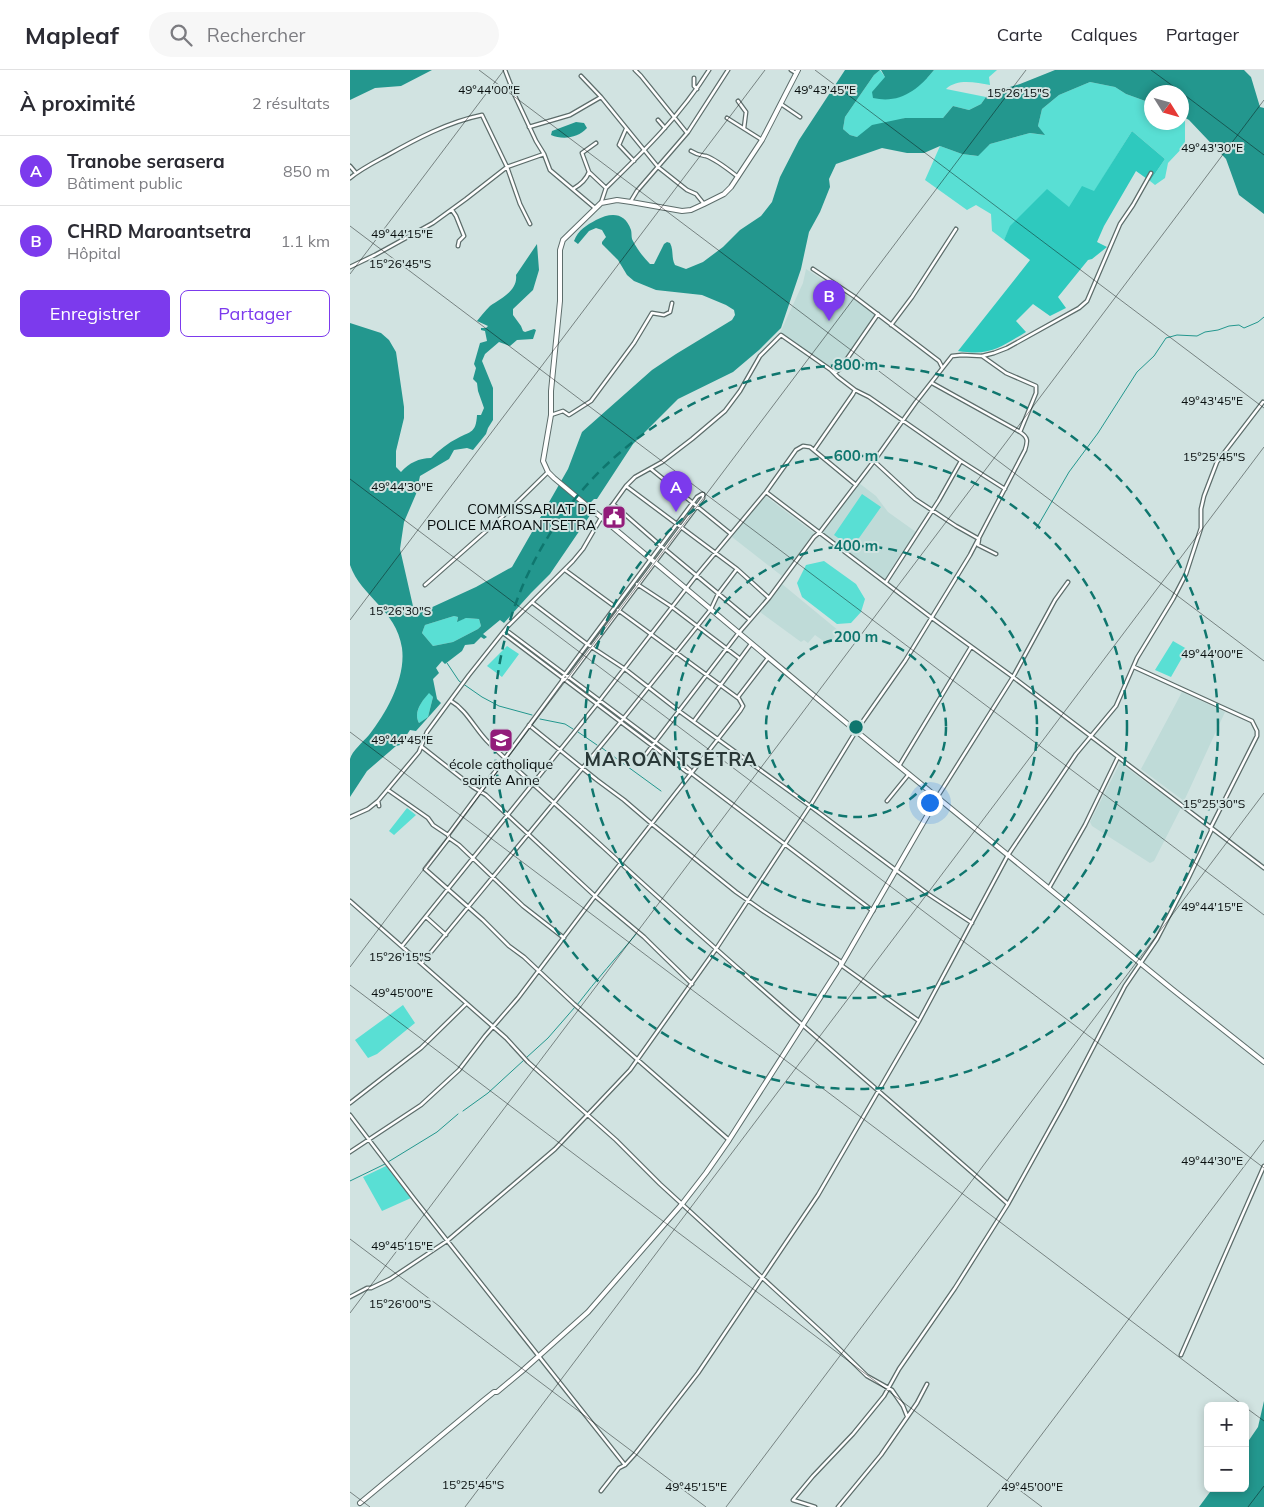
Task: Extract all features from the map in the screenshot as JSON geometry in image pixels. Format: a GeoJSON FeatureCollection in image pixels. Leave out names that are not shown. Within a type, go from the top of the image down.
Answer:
{"type":"FeatureCollection","features":[{"type":"Feature","properties":{"kind":"main road"},"geometry":{"type":"LineString","coordinates":[[797,71],[762,140],[738,177],[724,194],[691,210],[682,211],[617,200],[601,203],[564,240],[560,250],[560,301],[551,391],[551,415],[543,461],[548,472],[856,731],[1264,1062]]}},
{"type":"Feature","properties":{"kind":"main road"},"geometry":{"type":"LineString","coordinates":[[360,1503],[484,1400],[501,1389],[588,1312],[682,1204],[729,1140],[803,1026],[873,911],[938,797]]}},
{"type":"Feature","properties":{"kind":"street"},"geometry":{"type":"LineString","coordinates":[[505,70],[529,128],[544,154],[550,170],[595,208]]}},
{"type":"Feature","properties":{"kind":"street"},"geometry":{"type":"LineString","coordinates":[[635,70],[686,133]]}},
{"type":"Feature","properties":{"kind":"street"},"geometry":{"type":"LineString","coordinates":[[601,203],[606,188],[675,118],[709,70]]}},
{"type":"Feature","properties":{"kind":"street"},"geometry":{"type":"LineString","coordinates":[[631,202],[637,191],[686,133],[728,70]]}},
{"type":"Feature","properties":{"kind":"street"},"geometry":{"type":"LineString","coordinates":[[792,70],[797,71]]}},
{"type":"Feature","properties":{"kind":"street"},"geometry":{"type":"LineString","coordinates":[[581,76],[601,97],[658,167],[687,190],[696,194],[704,204]]}},
{"type":"Feature","properties":{"kind":"street"},"geometry":{"type":"LineString","coordinates":[[694,78],[694,86],[697,89]]}},
{"type":"Feature","properties":{"kind":"street"},"geometry":{"type":"LineString","coordinates":[[529,128],[570,114],[601,97]]}},
{"type":"Feature","properties":{"kind":"street"},"geometry":{"type":"LineString","coordinates":[[738,101],[746,112],[744,128]]}},
{"type":"Feature","properties":{"kind":"street"},"geometry":{"type":"LineString","coordinates":[[781,104],[800,118]]}},
{"type":"Feature","properties":{"kind":"street"},"geometry":{"type":"LineString","coordinates":[[350,178],[403,146],[448,125],[482,115],[507,167],[520,204],[530,224]]}},
{"type":"Feature","properties":{"kind":"street"},"geometry":{"type":"LineString","coordinates":[[727,118],[762,140]]}},
{"type":"Feature","properties":{"kind":"street"},"geometry":{"type":"LineString","coordinates":[[658,120],[665,128]]}},
{"type":"Feature","properties":{"kind":"street"},"geometry":{"type":"LineString","coordinates":[[626,129],[619,145],[634,161]]}},
{"type":"Feature","properties":{"kind":"street"},"geometry":{"type":"LineString","coordinates":[[596,143],[582,153],[589,172],[606,188]]}},
{"type":"Feature","properties":{"kind":"street"},"geometry":{"type":"LineString","coordinates":[[691,151],[698,155],[704,155],[738,177]]}},
{"type":"Feature","properties":{"kind":"street"},"geometry":{"type":"LineString","coordinates":[[350,266],[406,238],[452,210],[507,167],[544,154]]}},
{"type":"Feature","properties":{"kind":"street"},"geometry":{"type":"LineString","coordinates":[[350,166],[356,173]]}},
{"type":"Feature","properties":{"kind":"street"},"geometry":{"type":"LineString","coordinates":[[573,189],[581,184],[589,172]]}},
{"type":"Feature","properties":{"kind":"street"},"geometry":{"type":"LineString","coordinates":[[642,758],[739,632],[769,598],[814,537],[820,532],[952,356],[982,356],[1007,348],[1085,304],[1092,293],[1120,224],[1151,173]]}},
{"type":"Feature","properties":{"kind":"street"},"geometry":{"type":"LineString","coordinates":[[452,210],[464,236],[459,241],[458,246]]}},
{"type":"Feature","properties":{"kind":"street"},"geometry":{"type":"LineString","coordinates":[[891,325],[912,297],[956,229]]}},
{"type":"Feature","properties":{"kind":"street"},"geometry":{"type":"LineString","coordinates":[[813,269],[878,314],[939,361],[942,364],[942,368]]}},
{"type":"Feature","properties":{"kind":"street"},"geometry":{"type":"LineString","coordinates":[[551,415],[563,411],[570,415],[591,401],[652,313],[664,315],[670,312],[672,303]]}},
{"type":"Feature","properties":{"kind":"street"},"geometry":{"type":"LineString","coordinates":[[832,370],[836,372],[840,370],[878,314]]}},
{"type":"Feature","properties":{"kind":"street"},"geometry":{"type":"LineString","coordinates":[[350,817],[368,809],[388,790],[422,747],[427,732],[464,682],[503,633],[583,549],[601,518],[626,486],[635,477],[662,462],[725,411],[743,387],[760,356],[781,335],[832,370],[855,390],[1005,489]]}},
{"type":"Feature","properties":{"kind":"street"},"geometry":{"type":"LineString","coordinates":[[982,356],[1008,373],[1036,386],[1036,393],[1020,432]]}},
{"type":"Feature","properties":{"kind":"street"},"geometry":{"type":"LineString","coordinates":[[350,1297],[390,1278],[447,1241],[555,1148],[624,1078],[692,984],[810,806],[856,731],[932,618],[979,539],[1026,449],[1027,439],[1020,432],[932,383]]}},
{"type":"Feature","properties":{"kind":"street"},"geometry":{"type":"LineString","coordinates":[[814,450],[855,390]]}},
{"type":"Feature","properties":{"kind":"street"},"geometry":{"type":"LineString","coordinates":[[601,1491],[619,1468],[625,1465],[698,1373],[818,1195],[919,1021],[1008,855],[1068,765],[1116,706],[1145,644],[1186,574],[1201,529],[1203,500],[1208,481],[1217,462],[1263,402]]}},
{"type":"Feature","properties":{"kind":"street"},"geometry":{"type":"LineString","coordinates":[[402,946],[625,669],[650,634],[715,552],[766,492],[796,450],[806,446],[814,450],[856,485]]}},
{"type":"Feature","properties":{"kind":"street"},"geometry":{"type":"LineString","coordinates":[[874,461],[915,499],[979,539]]}},
{"type":"Feature","properties":{"kind":"street"},"geometry":{"type":"LineString","coordinates":[[886,582],[932,510],[960,461]]}},
{"type":"Feature","properties":{"kind":"street"},"geometry":{"type":"LineString","coordinates":[[650,468],[731,534]]}},
{"type":"Feature","properties":{"kind":"street"},"geometry":{"type":"LineString","coordinates":[[425,585],[502,517],[548,472]]}},
{"type":"Feature","properties":{"kind":"street"},"geometry":{"type":"LineString","coordinates":[[626,486],[715,552],[769,598]]}},
{"type":"Feature","properties":{"kind":"street"},"geometry":{"type":"LineString","coordinates":[[766,492],[932,618],[1014,677],[1264,868]]}},
{"type":"Feature","properties":{"kind":"street"},"geometry":{"type":"LineString","coordinates":[[566,677],[614,607],[703,495],[699,495],[693,502],[678,526]]}},
{"type":"Feature","properties":{"kind":"street"},"geometry":{"type":"LineString","coordinates":[[613,504],[750,620]]}},
{"type":"Feature","properties":{"kind":"street"},"geometry":{"type":"LineString","coordinates":[[979,539],[978,545],[996,554]]}},
{"type":"Feature","properties":{"kind":"street"},"geometry":{"type":"LineString","coordinates":[[652,560],[591,647],[529,725],[425,868],[508,945],[539,970],[574,1004],[638,1058],[729,1140]]}},
{"type":"Feature","properties":{"kind":"street"},"geometry":{"type":"LineString","coordinates":[[350,1152],[421,1105],[459,1070],[518,998],[742,708],[742,703],[738,698],[565,570]]}},
{"type":"Feature","properties":{"kind":"street"},"geometry":{"type":"LineString","coordinates":[[422,963],[711,609],[718,594],[737,570]]}},
{"type":"Feature","properties":{"kind":"street"},"geometry":{"type":"LineString","coordinates":[[938,797],[1014,677],[1055,599],[1068,582]]}},
{"type":"Feature","properties":{"kind":"street"},"geometry":{"type":"LineString","coordinates":[[637,584],[672,607],[739,658]]}},
{"type":"Feature","properties":{"kind":"street"},"geometry":{"type":"LineString","coordinates":[[533,602],[591,647],[625,669],[679,711],[936,900],[972,923]]}},
{"type":"Feature","properties":{"kind":"street"},"geometry":{"type":"LineString","coordinates":[[506,630],[873,911]]}},
{"type":"Feature","properties":{"kind":"street"},"geometry":{"type":"LineString","coordinates":[[503,633],[566,677]]}},
{"type":"Feature","properties":{"kind":"street"},"geometry":{"type":"LineString","coordinates":[[694,721],[752,642]]}},
{"type":"Feature","properties":{"kind":"street"},"geometry":{"type":"LineString","coordinates":[[899,766],[971,647]]}},
{"type":"Feature","properties":{"kind":"street"},"geometry":{"type":"LineString","coordinates":[[738,698],[769,657]]}},
{"type":"Feature","properties":{"kind":"street"},"geometry":{"type":"LineString","coordinates":[[815,1507],[793,1500],[884,1396],[1008,1204],[1060,1112],[1124,989],[1157,939],[1257,736],[1256,728],[1252,721],[1134,668]]}},
{"type":"Feature","properties":{"kind":"street"},"geometry":{"type":"LineString","coordinates":[[451,701],[460,707],[484,738],[621,864],[803,1026],[879,1090],[1008,1204]]}},
{"type":"Feature","properties":{"kind":"street"},"geometry":{"type":"LineString","coordinates":[[529,725],[748,900],[840,961],[841,965],[919,1021]]}},
{"type":"Feature","properties":{"kind":"street"},"geometry":{"type":"LineString","coordinates":[[422,747],[480,791],[595,896],[642,936],[692,984]]}},
{"type":"Feature","properties":{"kind":"street"},"geometry":{"type":"LineString","coordinates":[[1049,888],[1085,825],[1118,757]]}},
{"type":"Feature","properties":{"kind":"street"},"geometry":{"type":"LineString","coordinates":[[887,801],[909,774]]}},
{"type":"Feature","properties":{"kind":"street"},"geometry":{"type":"LineString","coordinates":[[388,790],[428,818],[433,825],[473,858],[523,906],[564,938]]}},
{"type":"Feature","properties":{"kind":"street"},"geometry":{"type":"LineString","coordinates":[[378,801],[379,806]]}},
{"type":"Feature","properties":{"kind":"street"},"geometry":{"type":"LineString","coordinates":[[350,900],[466,1004],[494,1026],[528,1062],[867,1376],[888,1388],[901,1402],[907,1416]]}},
{"type":"Feature","properties":{"kind":"street"},"geometry":{"type":"LineString","coordinates":[[426,917],[446,935]]}},
{"type":"Feature","properties":{"kind":"street"},"geometry":{"type":"LineString","coordinates":[[350,1103],[421,1048],[466,1004]]}},
{"type":"Feature","properties":{"kind":"street"},"geometry":{"type":"LineString","coordinates":[[350,1116],[625,1465]]}},
{"type":"Feature","properties":{"kind":"street"},"geometry":{"type":"LineString","coordinates":[[1181,1355],[1264,1166]]}},
{"type":"Feature","properties":{"kind":"street"},"geometry":{"type":"LineString","coordinates":[[838,1507],[881,1455],[917,1403],[927,1384]]}},
{"type":"Feature","properties":{"kind":"shaded area"},"geometry":{"type":"Polygon","coordinates":[[[350,70],[432,70],[401,86],[375,88],[350,100],[350,70]]]}},
{"type":"Feature","properties":{"kind":"shaded area"},"geometry":{"type":"Polygon","coordinates":[[[845,70],[880,70],[874,75],[845,117],[843,129],[850,135],[857,137],[872,125],[905,118],[943,118],[953,106],[969,110],[981,104],[986,97],[997,91],[1055,70],[1244,70],[1251,77],[1260,107],[1264,108],[1264,214],[1239,195],[1226,159],[1189,120],[1189,85],[1144,85],[1144,100],[1126,94],[1115,87],[1090,82],[1059,95],[1042,109],[1038,126],[1045,135],[1030,133],[990,144],[978,156],[962,154],[940,146],[924,153],[907,153],[882,148],[836,164],[829,179],[830,187],[820,212],[809,232],[801,269],[781,328],[733,372],[678,399],[633,444],[597,499],[591,502],[595,508],[550,574],[504,623],[500,620],[483,634],[487,637],[484,639],[481,637],[474,644],[465,645],[462,651],[445,664],[442,661],[436,668],[439,673],[433,679],[437,699],[441,703],[416,731],[410,730],[400,745],[396,746],[367,771],[350,797],[351,756],[376,726],[394,694],[401,671],[402,648],[393,623],[362,586],[350,565],[350,323],[381,333],[389,340],[396,352],[404,407],[404,418],[396,451],[396,467],[401,472],[415,462],[431,458],[447,444],[472,431],[474,428],[477,415],[481,415],[484,408],[477,383],[473,379],[476,368],[474,364],[480,343],[487,341],[485,331],[481,330],[481,328],[488,326],[477,321],[490,306],[512,290],[516,281],[516,275],[537,244],[539,270],[533,290],[513,309],[513,315],[523,331],[536,330],[533,339],[517,340],[510,346],[499,342],[485,354],[482,361],[493,388],[493,420],[486,434],[473,450],[467,448],[454,450],[449,459],[420,476],[416,494],[404,522],[400,549],[415,615],[476,587],[512,567],[568,469],[582,432],[652,370],[732,320],[735,315],[734,310],[726,305],[702,295],[656,290],[634,281],[627,275],[618,260],[602,244],[606,237],[602,230],[596,228],[589,231],[578,244],[574,241],[580,231],[596,220],[617,215],[628,224],[632,239],[640,253],[650,264],[654,264],[664,244],[667,242],[670,243],[675,265],[686,269],[703,262],[723,247],[740,230],[761,216],[772,202],[780,177],[799,140],[845,70]],[[454,616],[425,625],[422,633],[433,646],[453,642],[481,626],[479,619],[466,618],[457,622],[458,617],[454,616]],[[429,693],[421,703],[417,715],[419,723],[428,717],[433,697],[429,693]]]}},
{"type":"Feature","properties":{"kind":"shaded area"},"geometry":{"type":"Polygon","coordinates":[[[880,70],[885,77],[927,78],[934,70],[997,70],[989,77],[990,85],[962,82],[946,89],[986,97],[981,104],[969,110],[953,106],[943,118],[905,118],[857,137],[850,135],[843,129],[845,117],[874,75],[880,70]]]}},
{"type":"Feature","properties":{"kind":"shaded area"},"geometry":{"type":"Polygon","coordinates":[[[881,70],[934,70],[922,84],[908,94],[892,99],[873,98],[872,92],[885,77],[881,70]]]}},
{"type":"Feature","properties":{"kind":"shaded area"},"geometry":{"type":"Polygon","coordinates":[[[1090,82],[1115,87],[1126,94],[1144,100],[1144,130],[1185,130],[1185,145],[1168,163],[1165,178],[1155,185],[1150,181],[1165,159],[1132,131],[1094,192],[1070,207],[1011,226],[1004,240],[992,231],[991,214],[976,205],[967,210],[925,180],[940,146],[962,154],[977,156],[990,144],[1030,133],[1044,135],[1038,126],[1042,109],[1059,95],[1090,82]]]}},
{"type":"Feature","properties":{"kind":"shaded area"},"geometry":{"type":"Polygon","coordinates":[[[576,122],[584,123],[587,128],[579,134],[570,137],[551,135],[552,131],[576,122]]]}},
{"type":"Feature","properties":{"kind":"shaded area"},"geometry":{"type":"Polygon","coordinates":[[[1132,131],[1165,159],[1150,181],[1136,171],[1104,226],[1097,242],[1107,247],[1088,260],[1058,297],[1066,308],[1050,316],[1033,304],[1016,321],[1026,332],[1009,342],[987,351],[958,351],[1030,260],[1004,240],[1010,226],[1047,189],[1069,207],[1082,186],[1094,191],[1132,131]]]}},
{"type":"Feature","properties":{"kind":"shaded area"},"geometry":{"type":"Polygon","coordinates":[[[806,269],[876,314],[838,370],[833,369],[780,333],[803,283],[806,269]]]}},
{"type":"Feature","properties":{"kind":"shaded area"},"geometry":{"type":"Polygon","coordinates":[[[859,483],[876,496],[888,512],[916,532],[884,582],[820,536],[859,483]]]}},
{"type":"Feature","properties":{"kind":"shaded area"},"geometry":{"type":"Polygon","coordinates":[[[862,494],[881,507],[852,548],[834,535],[862,494]]]}},
{"type":"Feature","properties":{"kind":"shaded area"},"geometry":{"type":"Polygon","coordinates":[[[764,495],[814,533],[782,576],[732,537],[764,495]]]}},
{"type":"Feature","properties":{"kind":"shaded area"},"geometry":{"type":"Polygon","coordinates":[[[824,561],[856,584],[865,599],[861,612],[851,623],[837,624],[802,597],[797,583],[806,565],[824,561]]]}},
{"type":"Feature","properties":{"kind":"shaded area"},"geometry":{"type":"Polygon","coordinates":[[[782,584],[839,631],[829,645],[815,635],[808,643],[804,640],[801,642],[760,612],[782,584]]]}},
{"type":"Feature","properties":{"kind":"shaded area"},"geometry":{"type":"Polygon","coordinates":[[[454,616],[458,617],[457,621],[466,618],[479,619],[481,626],[453,642],[433,646],[422,633],[425,625],[454,616]]]}},
{"type":"Feature","properties":{"kind":"shaded area"},"geometry":{"type":"Polygon","coordinates":[[[1173,641],[1187,649],[1171,677],[1155,670],[1173,641]]]}},
{"type":"Feature","properties":{"kind":"shaded area"},"geometry":{"type":"Polygon","coordinates":[[[507,646],[519,654],[502,677],[487,666],[507,646]]]}},
{"type":"Feature","properties":{"kind":"shaded area"},"geometry":{"type":"Polygon","coordinates":[[[429,692],[433,697],[428,717],[419,723],[417,719],[418,711],[429,692]]]}},
{"type":"Feature","properties":{"kind":"shaded area"},"geometry":{"type":"Polygon","coordinates":[[[1182,692],[1225,712],[1184,801],[1141,769],[1182,692]]]}},
{"type":"Feature","properties":{"kind":"shaded area"},"geometry":{"type":"Polygon","coordinates":[[[1120,763],[1181,808],[1154,861],[1150,863],[1092,826],[1090,822],[1120,763]]]}},
{"type":"Feature","properties":{"kind":"shaded area"},"geometry":{"type":"Polygon","coordinates":[[[407,808],[416,815],[394,835],[389,831],[407,808]]]}},
{"type":"Feature","properties":{"kind":"shaded area"},"geometry":{"type":"Polygon","coordinates":[[[403,1005],[415,1023],[377,1054],[368,1058],[355,1040],[403,1005]]]}},
{"type":"Feature","properties":{"kind":"shaded area"},"geometry":{"type":"Polygon","coordinates":[[[386,1166],[411,1198],[382,1211],[363,1177],[386,1166]]]}},
{"type":"Feature","properties":{"kind":"shaded area"},"geometry":{"type":"Polygon","coordinates":[[[1264,1401],[1264,1507],[1199,1507],[1210,1492],[1249,1492],[1249,1440],[1258,1427],[1264,1401]]]}},
{"type":"Feature","properties":{"kind":"waterway"},"geometry":{"type":"LineString","coordinates":[[1036,529],[1069,472],[1098,433],[1137,372],[1154,356],[1166,338],[1177,335],[1197,336],[1229,326],[1239,325],[1244,328],[1264,317]]}},
{"type":"Feature","properties":{"kind":"waterway"},"geometry":{"type":"LineString","coordinates":[[447,663],[459,681],[482,697],[499,706],[532,715]]}},
{"type":"Feature","properties":{"kind":"waterway"},"geometry":{"type":"LineString","coordinates":[[540,719],[565,724],[573,729]]}},
{"type":"Feature","properties":{"kind":"waterway"},"geometry":{"type":"LineString","coordinates":[[578,732],[597,745]]}},
{"type":"Feature","properties":{"kind":"waterway"},"geometry":{"type":"LineString","coordinates":[[602,748],[661,791]]}},
{"type":"Feature","properties":{"kind":"waterway"},"geometry":{"type":"LineString","coordinates":[[577,1005],[637,933]]}},
{"type":"Feature","properties":{"kind":"waterway"},"geometry":{"type":"LineString","coordinates":[[526,1058],[548,1038],[575,1007]]}},
{"type":"Feature","properties":{"kind":"waterway"},"geometry":{"type":"LineString","coordinates":[[463,1111],[488,1093],[524,1060]]}},
{"type":"Feature","properties":{"kind":"waterway"},"geometry":{"type":"LineString","coordinates":[[388,1162],[437,1132],[458,1114]]}},
{"type":"Feature","properties":{"kind":"waterway"},"geometry":{"type":"LineString","coordinates":[[350,1181],[385,1164]]}},
{"type":"Feature","properties":{"kind":"place","name":"CHRD Maroantsetra"},"geometry":{"type":"Point","coordinates":[829,321]}},
{"type":"Feature","properties":{"kind":"place","name":"Tranobe serasera"},"geometry":{"type":"Point","coordinates":[676,512]}},
{"type":"Feature","properties":{"kind":"place","name":"COMMISSARIAT DE POLICE MAROANTSETRA"},"geometry":{"type":"Point","coordinates":[614,517]}},
{"type":"Feature","properties":{"kind":"place","name":"école catholique sainte Anne"},"geometry":{"type":"Point","coordinates":[501,740]}},
{"type":"Feature","properties":{"kind":"district","name":"MAROANTSETRA"},"geometry":{"type":"Point","coordinates":[671,759]}}]}
